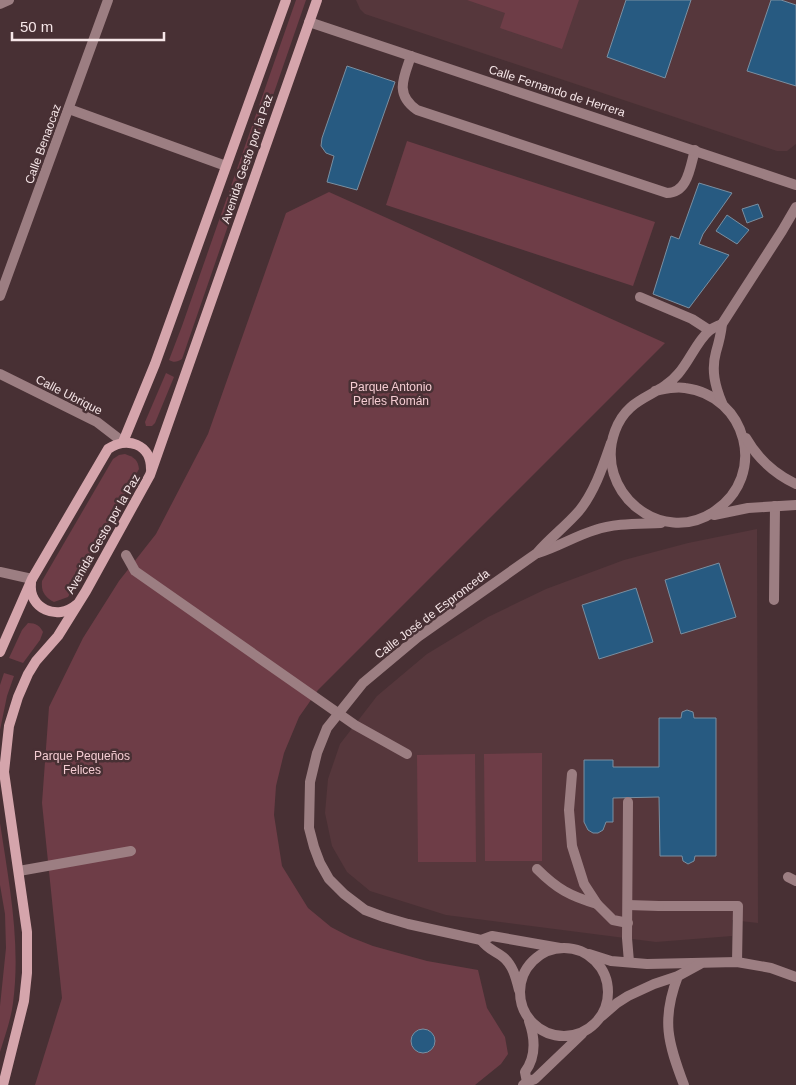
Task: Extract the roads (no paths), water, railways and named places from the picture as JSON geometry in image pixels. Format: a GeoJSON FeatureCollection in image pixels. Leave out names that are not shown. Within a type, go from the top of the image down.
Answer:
{"type":"FeatureCollection","features":[{"type":"Feature","properties":{"kind":"main road","name":"Avenida Gesto por la Paz"},"geometry":{"type":"LineString","coordinates":[[123,442],[155,364],[286,0]]}},
{"type":"Feature","properties":{"kind":"main road","name":"Avenida Gesto por la Paz"},"geometry":{"type":"LineString","coordinates":[[3,1085],[24,1001],[27,973],[27,932],[4,772],[9,726],[28,674],[36,661],[58,636],[86,591],[150,475],[317,0]]}},
{"type":"Feature","properties":{"kind":"main road"},"geometry":{"type":"LineString","coordinates":[[0,652],[32,579],[108,449],[115,444],[123,442],[139,446],[146,451],[150,459],[152,467],[150,475]]}},
{"type":"Feature","properties":{"kind":"main road"},"geometry":{"type":"LineString","coordinates":[[32,579],[33,597],[38,605],[45,610],[54,613],[63,612],[72,608],[78,602]]}},
{"type":"Feature","properties":{"kind":"street"},"geometry":{"type":"LineString","coordinates":[[0,4],[9,0]]}},
{"type":"Feature","properties":{"kind":"street","name":"Calle Benaocaz"},"geometry":{"type":"LineString","coordinates":[[0,296],[108,0]]}},
{"type":"Feature","properties":{"kind":"street","name":"Calle Fernando de Herrera"},"geometry":{"type":"LineString","coordinates":[[309,22],[796,185]]}},
{"type":"Feature","properties":{"kind":"street"},"geometry":{"type":"LineString","coordinates":[[411,56],[402,84],[405,99],[417,110],[667,193],[677,191],[685,184],[695,150]]}},
{"type":"Feature","properties":{"kind":"street"},"geometry":{"type":"LineString","coordinates":[[69,108],[226,166]]}},
{"type":"Feature","properties":{"kind":"street"},"geometry":{"type":"LineString","coordinates":[[722,403],[716,388],[714,373],[722,324],[796,207]]}},
{"type":"Feature","properties":{"kind":"street"},"geometry":{"type":"LineString","coordinates":[[640,297],[692,319],[709,330]]}},
{"type":"Feature","properties":{"kind":"street"},"geometry":{"type":"LineString","coordinates":[[722,324],[709,330],[678,375],[631,406],[622,417],[611,443],[612,471],[617,484],[634,507],[659,520],[673,522],[688,522],[727,511],[796,505]]}},
{"type":"Feature","properties":{"kind":"street","name":"Calle Ubrique"},"geometry":{"type":"LineString","coordinates":[[0,374],[97,422],[123,442]]}},
{"type":"Feature","properties":{"kind":"street"},"geometry":{"type":"LineString","coordinates":[[655,391],[683,387],[710,395],[732,413],[751,448],[768,466],[796,484]]}},
{"type":"Feature","properties":{"kind":"street"},"geometry":{"type":"LineString","coordinates":[[701,518],[725,504],[741,480],[745,467],[746,453],[739,425]]}},
{"type":"Feature","properties":{"kind":"street","name":"Calle José de Espronceda"},"geometry":{"type":"LineString","coordinates":[[560,948],[492,936],[481,940],[408,924],[365,910],[344,894],[329,879],[320,863],[309,828],[310,782],[317,753],[328,728],[363,683],[418,637],[537,553],[579,511],[592,491],[611,443]]}},
{"type":"Feature","properties":{"kind":"street"},"geometry":{"type":"LineString","coordinates":[[774,600],[775,506]]}},
{"type":"Feature","properties":{"kind":"street","name":"Calle José de Espronceda"},"geometry":{"type":"LineString","coordinates":[[537,553],[555,548],[574,537],[598,529],[673,522]]}},
{"type":"Feature","properties":{"kind":"street"},"geometry":{"type":"LineString","coordinates":[[126,555],[135,571],[338,713],[407,754]]}},
{"type":"Feature","properties":{"kind":"street"},"geometry":{"type":"LineString","coordinates":[[0,572],[32,579]]}},
{"type":"Feature","properties":{"kind":"street"},"geometry":{"type":"LineString","coordinates":[[572,774],[569,810],[572,846],[584,884],[597,904],[613,920],[628,923]]}},
{"type":"Feature","properties":{"kind":"street"},"geometry":{"type":"LineString","coordinates":[[628,802],[627,938],[629,962]]}},
{"type":"Feature","properties":{"kind":"street"},"geometry":{"type":"LineString","coordinates":[[19,871],[131,851]]}},
{"type":"Feature","properties":{"kind":"street"},"geometry":{"type":"LineString","coordinates":[[537,869],[546,878],[572,896],[597,904]]}},
{"type":"Feature","properties":{"kind":"street"},"geometry":{"type":"LineString","coordinates":[[628,905],[738,906],[737,962]]}},
{"type":"Feature","properties":{"kind":"street","name":"Calle José de Espronceda"},"geometry":{"type":"LineString","coordinates":[[481,940],[488,949],[505,958],[510,965],[517,980],[520,996]]}},
{"type":"Feature","properties":{"kind":"street"},"geometry":{"type":"LineString","coordinates":[[589,1028],[573,1035],[556,1035],[545,1032],[535,1026],[522,1007],[520,984],[524,973],[530,964],[549,950],[560,948],[572,949],[611,960],[629,962],[700,964],[737,962],[771,968],[796,977]]}},
{"type":"Feature","properties":{"kind":"street"},"geometry":{"type":"LineString","coordinates":[[583,952],[592,958],[606,977],[608,988],[607,1000],[598,1020]]}},
{"type":"Feature","properties":{"kind":"street"},"geometry":{"type":"LineString","coordinates":[[528,1017],[533,1033],[533,1048],[530,1064],[525,1072],[527,1084],[535,1080],[575,1039],[617,1003],[628,996],[678,976],[700,964]]}},
{"type":"Feature","properties":{"kind":"street"},"geometry":{"type":"LineString","coordinates":[[678,976],[668,1008],[667,1025],[676,1066],[684,1085]]}},
{"type":"Feature","properties":{"kind":"park label","name":"Parque Antonio Perles Román"},"geometry":{"type":"Point","coordinates":[391,394]}},
{"type":"Feature","properties":{"kind":"park label","name":"Parque Pequeños Felices"},"geometry":{"type":"Point","coordinates":[82,763]}}]}
